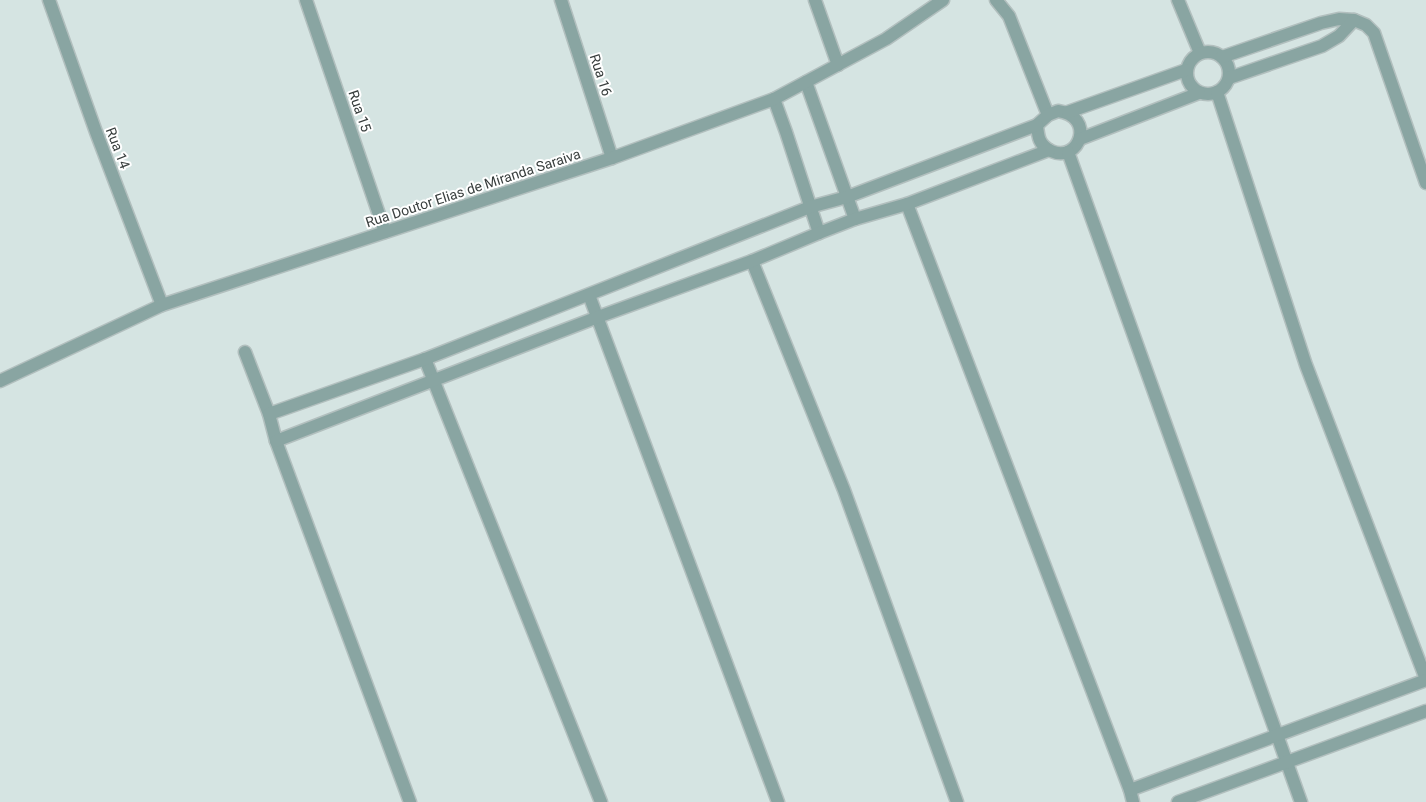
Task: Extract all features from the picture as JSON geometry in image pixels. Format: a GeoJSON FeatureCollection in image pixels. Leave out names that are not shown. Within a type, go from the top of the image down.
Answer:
{"type":"FeatureCollection","features":[{"type":"Feature","properties":{"kind":"street","name":"Rua 14"},"geometry":{"type":"LineString","coordinates":[[49,0],[96,132],[162,305]]}},
{"type":"Feature","properties":{"kind":"street","name":"Rua 15"},"geometry":{"type":"LineString","coordinates":[[306,0],[385,232]]}},
{"type":"Feature","properties":{"kind":"street","name":"Rua 16"},"geometry":{"type":"LineString","coordinates":[[561,0],[612,158]]}},
{"type":"Feature","properties":{"kind":"street"},"geometry":{"type":"LineString","coordinates":[[815,0],[838,65]]}},
{"type":"Feature","properties":{"kind":"street","name":"Rua Doutor Elias de Miranda Saraiva"},"geometry":{"type":"LineString","coordinates":[[0,381],[162,305],[612,158],[774,99],[886,39],[943,0]]}},
{"type":"Feature","properties":{"kind":"street"},"geometry":{"type":"LineString","coordinates":[[996,0],[1009,16],[1048,115]]}},
{"type":"Feature","properties":{"kind":"street"},"geometry":{"type":"LineString","coordinates":[[1178,0],[1200,53]]}},
{"type":"Feature","properties":{"kind":"street"},"geometry":{"type":"LineString","coordinates":[[1222,56],[1321,23],[1339,19],[1354,20],[1366,25],[1374,33],[1426,183]]}},
{"type":"Feature","properties":{"kind":"street"},"geometry":{"type":"LineString","coordinates":[[1229,78],[1322,46],[1339,36],[1354,20]]}},
{"type":"Feature","properties":{"kind":"street"},"geometry":{"type":"LineString","coordinates":[[1080,139],[1199,93],[1217,92],[1229,78],[1229,70],[1222,56],[1215,52],[1208,51],[1194,56],[1186,70],[1187,79],[1191,87],[1199,93]]}},
{"type":"Feature","properties":{"kind":"street"},"geometry":{"type":"LineString","coordinates":[[268,414],[426,359],[810,208],[847,197],[1037,125],[1048,115],[1058,111],[1068,112],[1186,70]]}},
{"type":"Feature","properties":{"kind":"street"},"geometry":{"type":"LineString","coordinates":[[806,82],[855,219]]}},
{"type":"Feature","properties":{"kind":"street"},"geometry":{"type":"LineString","coordinates":[[907,204],[1132,796],[1278,736],[1426,679],[1306,365],[1217,92]]}},
{"type":"Feature","properties":{"kind":"street"},"geometry":{"type":"LineString","coordinates":[[774,99],[819,233]]}},
{"type":"Feature","properties":{"kind":"street"},"geometry":{"type":"LineString","coordinates":[[1037,125],[1038,137],[1042,146],[1058,154],[1068,152],[1075,147],[1080,139],[1081,131],[1079,123],[1068,112]]}},
{"type":"Feature","properties":{"kind":"street"},"geometry":{"type":"LineString","coordinates":[[276,441],[436,381],[598,317],[752,261],[855,219],[907,204],[1049,150]]}},
{"type":"Feature","properties":{"kind":"street"},"geometry":{"type":"LineString","coordinates":[[1068,152],[1301,802]]}},
{"type":"Feature","properties":{"kind":"street"},"geometry":{"type":"LineString","coordinates":[[752,261],[844,490],[956,802]]}},
{"type":"Feature","properties":{"kind":"street"},"geometry":{"type":"LineString","coordinates":[[589,295],[778,802]]}},
{"type":"Feature","properties":{"kind":"street"},"geometry":{"type":"LineString","coordinates":[[245,352],[276,441],[410,802]]}},
{"type":"Feature","properties":{"kind":"street"},"geometry":{"type":"LineString","coordinates":[[426,359],[601,802]]}},
{"type":"Feature","properties":{"kind":"street"},"geometry":{"type":"LineString","coordinates":[[1178,802],[1426,711]]}}]}
